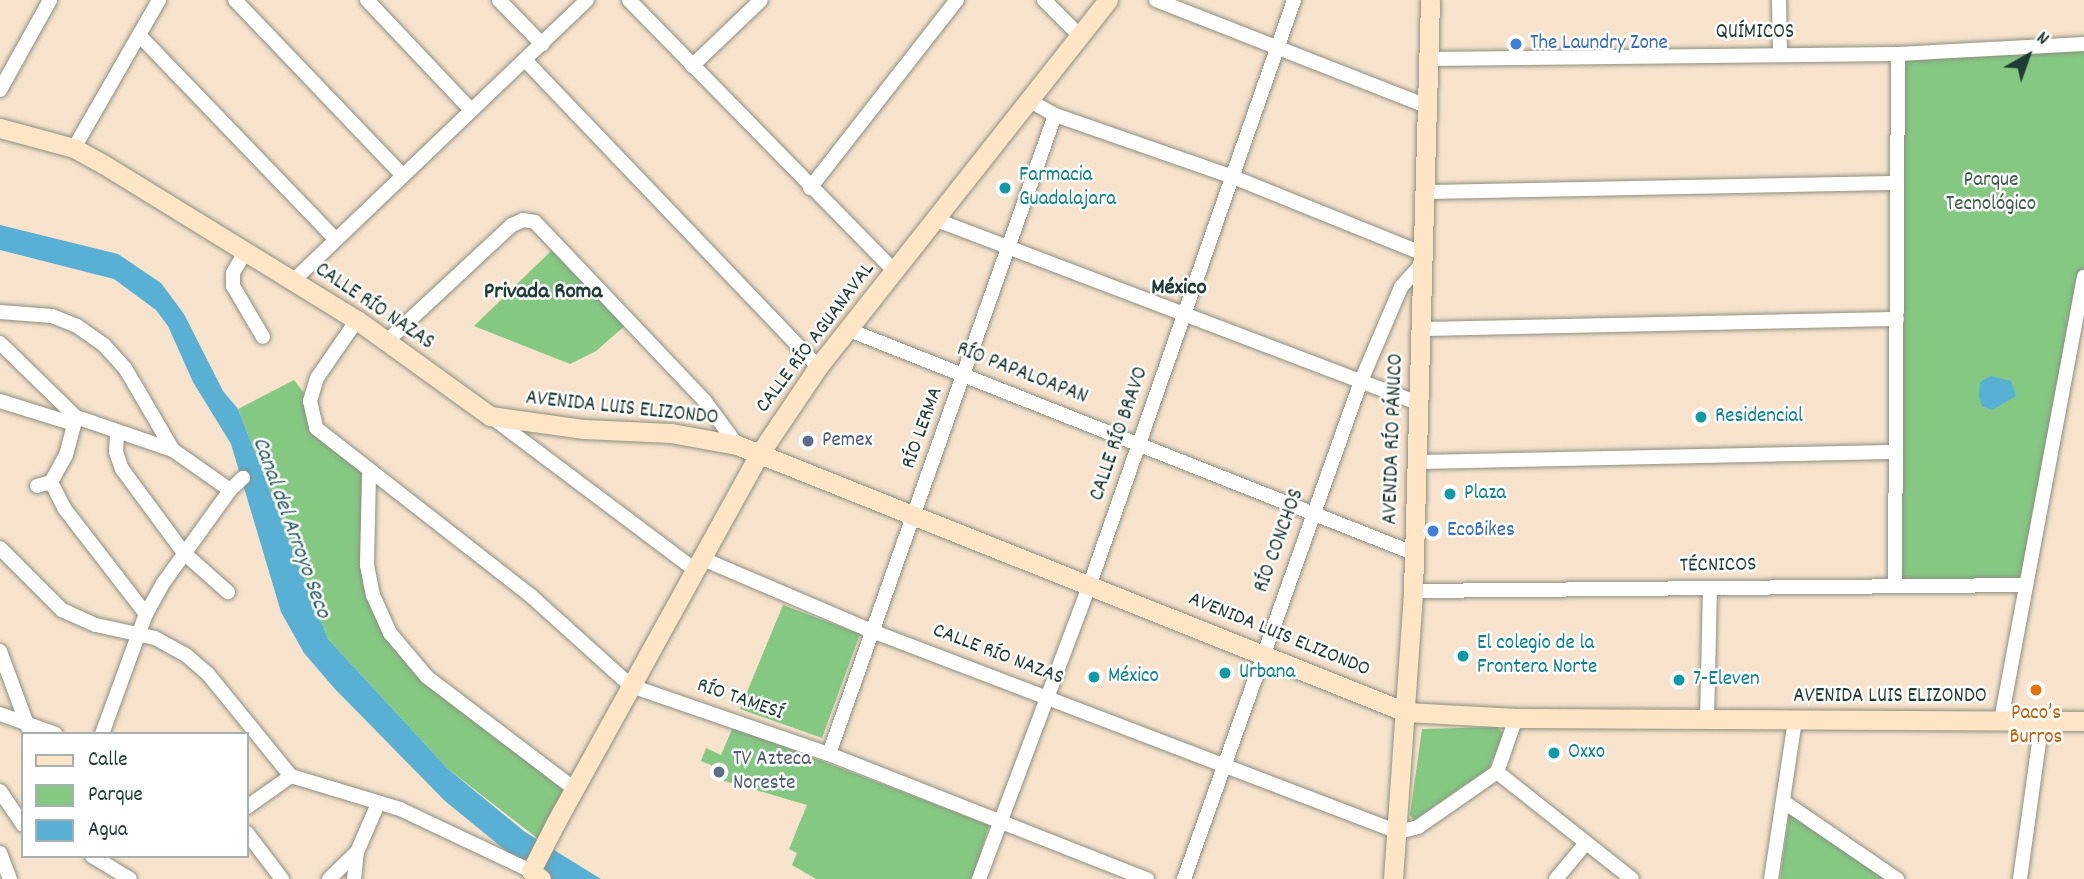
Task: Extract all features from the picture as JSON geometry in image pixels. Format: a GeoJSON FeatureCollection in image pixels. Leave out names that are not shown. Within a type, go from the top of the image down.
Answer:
{"type":"FeatureCollection","features":[{"type":"Feature","properties":{"kind":"street"},"geometry":{"type":"LineString","coordinates":[[0,90],[50,0]]}},
{"type":"Feature","properties":{"kind":"street"},"geometry":{"type":"LineString","coordinates":[[74,148],[159,0]]}},
{"type":"Feature","properties":{"kind":"street"},"geometry":{"type":"LineString","coordinates":[[235,0],[403,176]]}},
{"type":"Feature","properties":{"kind":"street"},"geometry":{"type":"LineString","coordinates":[[367,0],[471,110]]}},
{"type":"Feature","properties":{"kind":"street"},"geometry":{"type":"LineString","coordinates":[[499,0],[542,44]]}},
{"type":"Feature","properties":{"kind":"street"},"geometry":{"type":"LineString","coordinates":[[294,279],[587,0]]}},
{"type":"Feature","properties":{"kind":"street"},"geometry":{"type":"LineString","coordinates":[[629,0],[895,272]]}},
{"type":"Feature","properties":{"kind":"street"},"geometry":{"type":"LineString","coordinates":[[692,66],[761,0]]}},
{"type":"Feature","properties":{"kind":"street"},"geometry":{"type":"LineString","coordinates":[[810,188],[957,0]]}},
{"type":"Feature","properties":{"kind":"street"},"geometry":{"type":"LineString","coordinates":[[1044,0],[1081,37]]}},
{"type":"Feature","properties":{"kind":"street","name":"CALLE RÍO AGUANAVAL"},"geometry":{"type":"LineString","coordinates":[[535,873],[545,844],[573,788],[760,453],[818,367],[1108,0]]}},
{"type":"Feature","properties":{"kind":"street"},"geometry":{"type":"LineString","coordinates":[[1156,0],[1424,105]]}},
{"type":"Feature","properties":{"kind":"street","name":"CALLE RÍO BRAVO"},"geometry":{"type":"LineString","coordinates":[[979,879],[1090,584],[1294,0]]}},
{"type":"Feature","properties":{"kind":"street","name":"AVENIDA RÍO PÁNUCO"},"geometry":{"type":"LineString","coordinates":[[1393,879],[1413,591],[1420,329],[1419,260],[1430,0]]}},
{"type":"Feature","properties":{"kind":"street"},"geometry":{"type":"LineString","coordinates":[[1779,0],[1780,54]]}},
{"type":"Feature","properties":{"kind":"street"},"geometry":{"type":"LineString","coordinates":[[139,35],[335,239]]}},
{"type":"Feature","properties":{"kind":"street","name":"QUÍMICOS"},"geometry":{"type":"LineString","coordinates":[[1427,59],[1898,54],[2084,44]]}},
{"type":"Feature","properties":{"kind":"street"},"geometry":{"type":"LineString","coordinates":[[1895,585],[1898,54]]}},
{"type":"Feature","properties":{"kind":"street"},"geometry":{"type":"LineString","coordinates":[[525,60],[818,367]]}},
{"type":"Feature","properties":{"kind":"street"},"geometry":{"type":"LineString","coordinates":[[1030,101],[1055,115],[1233,177],[1419,260]]}},
{"type":"Feature","properties":{"kind":"street","name":"RÍO LERMA"},"geometry":{"type":"LineString","coordinates":[[829,754],[1055,115]]}},
{"type":"Feature","properties":{"kind":"street","name":"CALLE RÍO NAZAS"},"geometry":{"type":"LineString","coordinates":[[0,128],[74,148],[294,279],[387,341],[699,564],[1223,768],[1398,832]]}},
{"type":"Feature","properties":{"kind":"street"},"geometry":{"type":"LineString","coordinates":[[1423,192],[1897,183]]}},
{"type":"Feature","properties":{"kind":"street"},"geometry":{"type":"LineString","coordinates":[[934,219],[1185,312],[1418,403]]}},
{"type":"Feature","properties":{"kind":"street"},"geometry":{"type":"LineString","coordinates":[[387,341],[512,225],[523,220],[535,222],[704,400],[737,445]]}},
{"type":"Feature","properties":{"kind":"street"},"geometry":{"type":"LineString","coordinates":[[245,252],[233,273],[233,286],[263,337]]}},
{"type":"Feature","properties":{"kind":"street","name":"RÍO CONCHOS"},"geometry":{"type":"LineString","coordinates":[[1184,879],[1262,653],[1362,381],[1401,288],[1419,260]]}},
{"type":"Feature","properties":{"kind":"street"},"geometry":{"type":"LineString","coordinates":[[2001,720],[2025,584],[2081,310],[2084,277]]}},
{"type":"Feature","properties":{"kind":"street"},"geometry":{"type":"LineString","coordinates":[[0,312],[52,316],[77,326],[104,345],[125,368],[173,450]]}},
{"type":"Feature","properties":{"kind":"street"},"geometry":{"type":"LineString","coordinates":[[1420,329],[1897,319]]}},
{"type":"Feature","properties":{"kind":"street","name":"RÍO TAMESÍ"},"geometry":{"type":"LineString","coordinates":[[357,320],[317,378],[311,416],[316,428],[369,475],[522,589],[631,685],[829,754],[1147,879]]}},
{"type":"Feature","properties":{"kind":"street","name":"RÍO PAPALOAPAN"},"geometry":{"type":"LineString","coordinates":[[849,330],[1139,442],[1413,553]]}},
{"type":"Feature","properties":{"kind":"street"},"geometry":{"type":"LineString","coordinates":[[0,343],[75,421]]}},
{"type":"Feature","properties":{"kind":"street"},"geometry":{"type":"LineString","coordinates":[[0,401],[173,450],[230,490]]}},
{"type":"Feature","properties":{"kind":"street","name":"AVENIDA LUIS ELIZONDO"},"geometry":{"type":"LineString","coordinates":[[490,416],[584,429],[682,434],[737,445],[1406,712],[1516,718],[2084,721]]}},
{"type":"Feature","properties":{"kind":"street"},"geometry":{"type":"LineString","coordinates":[[75,421],[66,455],[44,484],[146,614]]}},
{"type":"Feature","properties":{"kind":"street"},"geometry":{"type":"LineString","coordinates":[[117,435],[116,452],[122,469],[184,553],[228,592]]}},
{"type":"Feature","properties":{"kind":"street"},"geometry":{"type":"LineString","coordinates":[[1416,462],[1894,452]]}},
{"type":"Feature","properties":{"kind":"street"},"geometry":{"type":"LineString","coordinates":[[369,475],[367,565],[373,595],[390,633],[427,677],[573,788]]}},
{"type":"Feature","properties":{"kind":"street"},"geometry":{"type":"LineString","coordinates":[[103,732],[146,614],[184,553],[230,490],[243,478]]}},
{"type":"Feature","properties":{"kind":"street"},"geometry":{"type":"LineString","coordinates":[[0,548],[62,610],[139,638],[170,645],[208,674],[291,776],[377,806],[400,809],[535,873]]}},
{"type":"Feature","properties":{"kind":"street","name":"TÉCNICOS"},"geometry":{"type":"LineString","coordinates":[[1413,591],[2025,584]]}},
{"type":"Feature","properties":{"kind":"street"},"geometry":{"type":"LineString","coordinates":[[1707,720],[1710,588]]}},
{"type":"Feature","properties":{"kind":"street"},"geometry":{"type":"LineString","coordinates":[[0,651],[28,727]]}},
{"type":"Feature","properties":{"kind":"street"},"geometry":{"type":"LineString","coordinates":[[0,714],[28,727],[48,732]]}},
{"type":"Feature","properties":{"kind":"street"},"geometry":{"type":"LineString","coordinates":[[1398,832],[1418,827],[1497,772],[1516,718]]}},
{"type":"Feature","properties":{"kind":"street"},"geometry":{"type":"LineString","coordinates":[[1771,879],[1795,720]]}},
{"type":"Feature","properties":{"kind":"street"},"geometry":{"type":"LineString","coordinates":[[2020,879],[2042,721]]}},
{"type":"Feature","properties":{"kind":"street"},"geometry":{"type":"LineString","coordinates":[[1497,772],[1632,879]]}},
{"type":"Feature","properties":{"kind":"street"},"geometry":{"type":"LineString","coordinates":[[248,806],[291,776]]}},
{"type":"Feature","properties":{"kind":"street"},"geometry":{"type":"LineString","coordinates":[[0,791],[21,822]]}},
{"type":"Feature","properties":{"kind":"street"},"geometry":{"type":"LineString","coordinates":[[1784,802],[1896,879]]}},
{"type":"Feature","properties":{"kind":"street"},"geometry":{"type":"LineString","coordinates":[[355,879],[358,852],[377,806]]}},
{"type":"Feature","properties":{"kind":"street"},"geometry":{"type":"LineString","coordinates":[[248,834],[282,879]]}},
{"type":"Feature","properties":{"kind":"street"},"geometry":{"type":"LineString","coordinates":[[1556,879],[1586,843]]}},
{"type":"Feature","properties":{"kind":"street"},"geometry":{"type":"LineString","coordinates":[[329,879],[358,852]]}},
{"type":"Feature","properties":{"kind":"street"},"geometry":{"type":"LineString","coordinates":[[0,853],[9,879]]}},
{"type":"Feature","properties":{"kind":"street"},"geometry":{"type":"LineString","coordinates":[[95,858],[130,879]]}},
{"type":"Feature","properties":{"kind":"green space","name":"Parque Tecnológico"},"geometry":{"type":"Polygon","coordinates":[[[2084,44],[2084,276],[2023,584],[1896,584],[1898,54],[2084,44]]]}},
{"type":"Feature","properties":{"kind":"green space"},"geometry":{"type":"Polygon","coordinates":[[[552,250],[627,324],[596,351],[570,364],[474,326],[552,250]]]}},
{"type":"Feature","properties":{"kind":"green space"},"geometry":{"type":"Polygon","coordinates":[[[294,380],[310,401],[311,416],[369,475],[367,565],[405,654],[573,788],[545,844],[448,769],[328,639],[238,409],[294,380]]]}},
{"type":"Feature","properties":{"kind":"green space"},"geometry":{"type":"Polygon","coordinates":[[[783,605],[860,634],[822,738],[740,709],[783,605]]]}},
{"type":"Feature","properties":{"kind":"green space"},"geometry":{"type":"Polygon","coordinates":[[[733,727],[989,825],[973,879],[816,879],[792,865],[797,853],[789,849],[807,805],[718,779],[711,765],[701,761],[706,748],[721,755],[733,727]]]}},
{"type":"Feature","properties":{"kind":"green space"},"geometry":{"type":"Polygon","coordinates":[[[1497,727],[1504,734],[1489,768],[1414,820],[1410,815],[1422,729],[1497,727]]]}},
{"type":"Feature","properties":{"kind":"green space"},"geometry":{"type":"Polygon","coordinates":[[[1790,808],[1888,879],[1780,879],[1790,808]]]}},
{"type":"Feature","properties":{"kind":"water"},"geometry":{"type":"Polygon","coordinates":[[[0,225],[118,254],[161,283],[184,314],[223,391],[238,409],[328,639],[448,769],[525,832],[601,879],[549,879],[505,850],[445,801],[334,688],[304,653],[281,612],[231,444],[193,382],[168,326],[156,310],[114,279],[0,250],[0,225]]]}},
{"type":"Feature","properties":{"kind":"water"},"geometry":{"type":"Polygon","coordinates":[[[1991,376],[2011,381],[2016,396],[1992,410],[1982,406],[1979,397],[1980,382],[1991,376]]]}},
{"type":"Feature","properties":{"kind":"place","name":"The Laundry Zone"},"geometry":{"type":"Point","coordinates":[1516,44]}},
{"type":"Feature","properties":{"kind":"place","name":"Farmacia Guadalajara"},"geometry":{"type":"Point","coordinates":[1005,188]}},
{"type":"Feature","properties":{"kind":"place","name":"Residencial"},"geometry":{"type":"Point","coordinates":[1701,417]}},
{"type":"Feature","properties":{"kind":"place","name":"Pemex"},"geometry":{"type":"Point","coordinates":[808,441]}},
{"type":"Feature","properties":{"kind":"place","name":"Plaza"},"geometry":{"type":"Point","coordinates":[1450,494]}},
{"type":"Feature","properties":{"kind":"place","name":"EcoBikes"},"geometry":{"type":"Point","coordinates":[1433,531]}},
{"type":"Feature","properties":{"kind":"place","name":"El colegio de la Frontera Norte"},"geometry":{"type":"Point","coordinates":[1463,656]}},
{"type":"Feature","properties":{"kind":"place","name":"Urbana"},"geometry":{"type":"Point","coordinates":[1225,673]}},
{"type":"Feature","properties":{"kind":"place","name":"México"},"geometry":{"type":"Point","coordinates":[1094,677]}},
{"type":"Feature","properties":{"kind":"place","name":"7-Eleven"},"geometry":{"type":"Point","coordinates":[1679,680]}},
{"type":"Feature","properties":{"kind":"place","name":"Paco’s Burros"},"geometry":{"type":"Point","coordinates":[2036,690]}},
{"type":"Feature","properties":{"kind":"place","name":"Oxxo"},"geometry":{"type":"Point","coordinates":[1554,753]}},
{"type":"Feature","properties":{"kind":"place","name":"TV Azteca Noreste"},"geometry":{"type":"Point","coordinates":[719,772]}},
{"type":"Feature","properties":{"kind":"district","name":"México"},"geometry":{"type":"Point","coordinates":[1179,289]}},
{"type":"Feature","properties":{"kind":"district","name":"Privada Roma"},"geometry":{"type":"Point","coordinates":[543,293]}},
{"type":"Feature","properties":{"kind":"water label","name":"Canal del Arroyo Seco"},"geometry":{"type":"Point","coordinates":[290,528]}}]}
